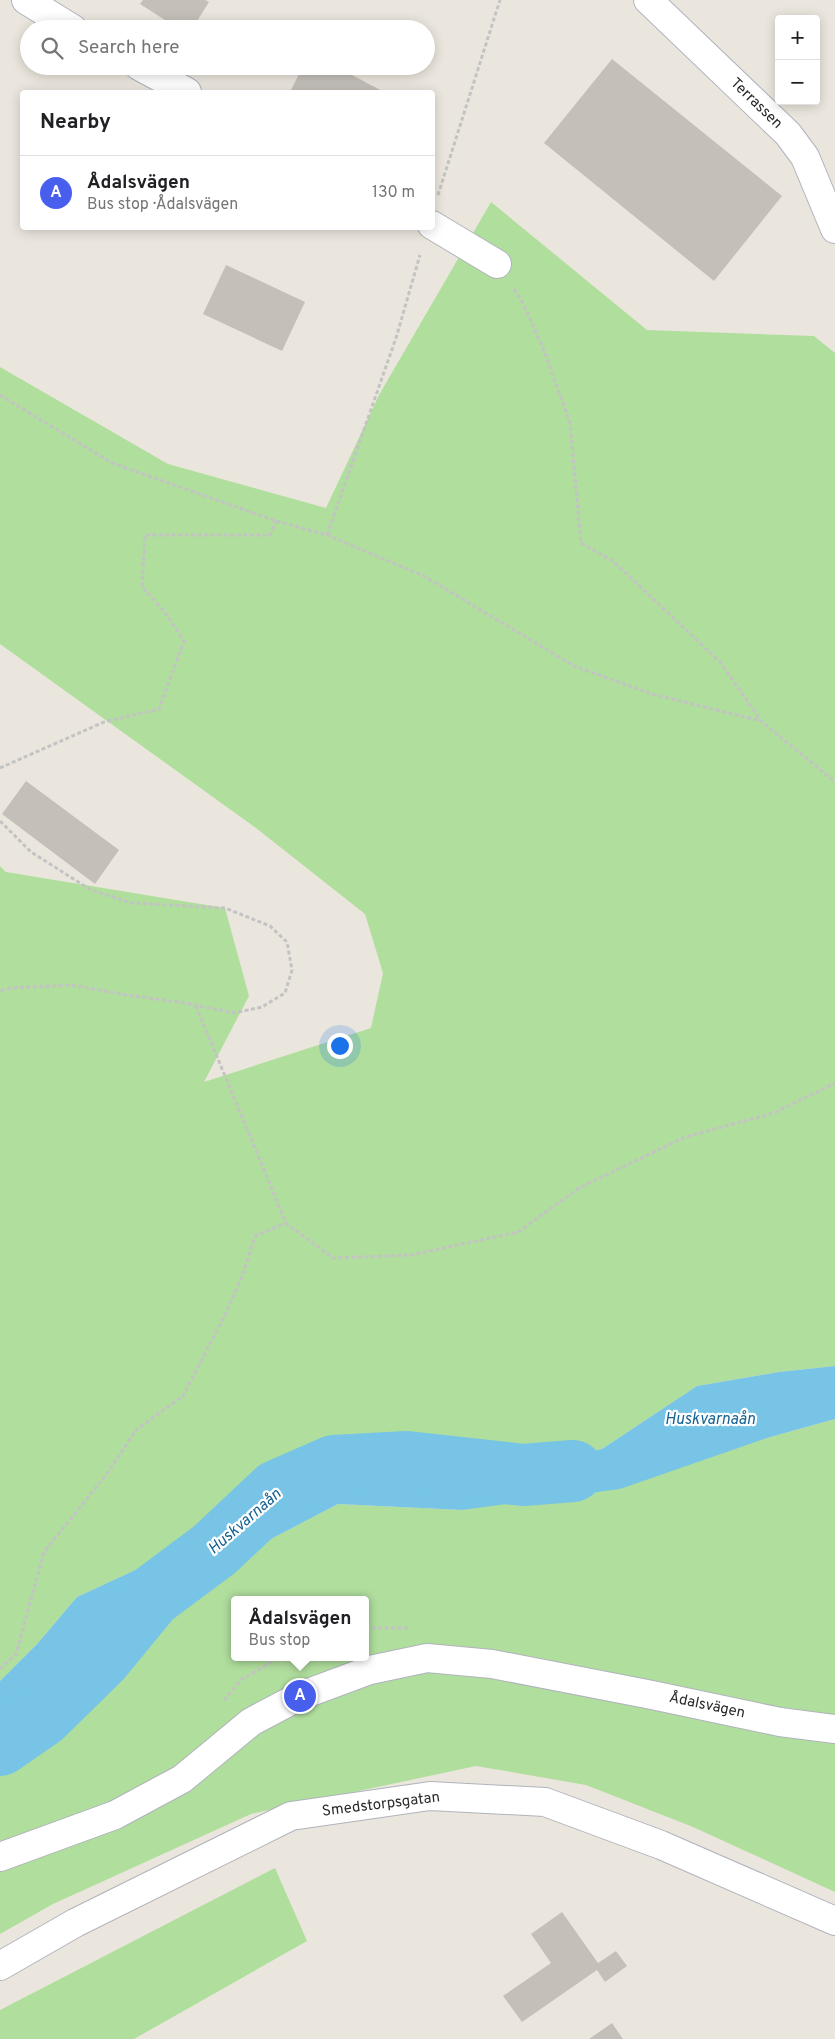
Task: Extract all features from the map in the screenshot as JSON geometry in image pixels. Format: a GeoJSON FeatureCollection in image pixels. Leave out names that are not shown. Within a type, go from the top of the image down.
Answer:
{"type":"FeatureCollection","features":[{"type":"Feature","properties":{"kind":"street"},"geometry":{"type":"LineString","coordinates":[[26,0],[58,20]]}},
{"type":"Feature","properties":{"kind":"street","name":"Terrassen"},"geometry":{"type":"LineString","coordinates":[[648,0],[788,134],[805,157],[835,229]]}},
{"type":"Feature","properties":{"kind":"street"},"geometry":{"type":"LineString","coordinates":[[156,75],[183,90]]}},
{"type":"Feature","properties":{"kind":"street"},"geometry":{"type":"LineString","coordinates":[[435,228],[497,264]]}},
{"type":"Feature","properties":{"kind":"street","name":"Ådalsvägen"},"geometry":{"type":"LineString","coordinates":[[0,1857],[123,1811],[182,1779],[251,1722],[300,1696],[370,1670],[427,1658],[492,1664],[652,1694],[780,1722],[835,1729]]}},
{"type":"Feature","properties":{"kind":"street","name":"Smedstorpsgatan"},"geometry":{"type":"LineString","coordinates":[[0,1966],[75,1923],[291,1816],[430,1796],[545,1802],[661,1845],[835,1921]]}},
{"type":"Feature","properties":{"kind":"path"},"geometry":{"type":"LineString","coordinates":[[435,209],[500,0]]}},
{"type":"Feature","properties":{"kind":"path"},"geometry":{"type":"LineString","coordinates":[[327,535],[396,338],[428,230]]}},
{"type":"Feature","properties":{"kind":"path"},"geometry":{"type":"LineString","coordinates":[[497,264],[522,303],[542,348],[570,422],[581,543],[613,561],[721,663],[761,721],[835,782]]}},
{"type":"Feature","properties":{"kind":"path"},"geometry":{"type":"LineString","coordinates":[[0,395],[112,463],[276,521],[327,535],[424,576],[574,666],[652,694],[761,721]]}},
{"type":"Feature","properties":{"kind":"path"},"geometry":{"type":"LineString","coordinates":[[0,768],[104,722],[159,709],[184,641],[164,611],[142,587],[145,535],[270,535],[276,521]]}},
{"type":"Feature","properties":{"kind":"path"},"geometry":{"type":"LineString","coordinates":[[0,821],[32,852],[91,890],[132,903],[225,908],[270,926],[288,942],[292,970],[285,993],[262,1007],[234,1013],[185,1003],[72,985],[11,988],[0,991]]}},
{"type":"Feature","properties":{"kind":"path"},"geometry":{"type":"LineString","coordinates":[[196,1006],[286,1223],[333,1258],[411,1255],[518,1232],[579,1188],[685,1137],[774,1113],[835,1083]]}},
{"type":"Feature","properties":{"kind":"path"},"geometry":{"type":"LineString","coordinates":[[0,1669],[16,1654],[44,1552],[106,1475],[136,1430],[183,1396],[242,1277],[255,1236],[286,1223]]}},
{"type":"Feature","properties":{"kind":"path"},"geometry":{"type":"LineString","coordinates":[[223,1702],[241,1680],[273,1661]]}},
{"type":"Feature","properties":{"kind":"green space"},"geometry":{"type":"Polygon","coordinates":[[[491,202],[647,330],[814,336],[835,353],[835,1366],[779,1372],[697,1386],[602,1449],[456,1477],[398,1455],[244,1495],[144,1566],[77,1597],[38,1643],[0,1681],[0,866],[6,872],[225,908],[249,996],[204,1082],[371,1028],[383,973],[365,914],[256,828],[0,644],[0,367],[168,464],[326,508],[379,395],[491,202]]]}},
{"type":"Feature","properties":{"kind":"green space"},"geometry":{"type":"Polygon","coordinates":[[[835,1419],[835,1892],[693,1827],[586,1785],[476,1766],[251,1814],[53,1904],[0,1934],[0,1772],[16,1769],[118,1636],[269,1540],[338,1504],[462,1510],[767,1438],[835,1419]]]}},
{"type":"Feature","properties":{"kind":"green space"},"geometry":{"type":"Polygon","coordinates":[[[275,1868],[307,1941],[134,2039],[0,2039],[0,2010],[275,1868]]]}},
{"type":"Feature","properties":{"kind":"water","name":"Huskvarnaån"},"geometry":{"type":"Polygon","coordinates":[[[835,1366],[835,1419],[767,1438],[620,1489],[462,1510],[338,1504],[269,1540],[118,1636],[16,1769],[0,1772],[0,1681],[38,1643],[77,1597],[144,1566],[244,1495],[399,1455],[456,1477],[602,1449],[697,1386],[779,1372],[835,1366]]]}},
{"type":"Feature","properties":{"kind":"building"},"geometry":{"type":"Polygon","coordinates":[[[143,0],[205,0],[209,2],[198,20],[165,20],[140,4],[143,0]]]}},
{"type":"Feature","properties":{"kind":"building"},"geometry":{"type":"Polygon","coordinates":[[[612,59],[782,196],[714,281],[544,143],[612,59]]]}},
{"type":"Feature","properties":{"kind":"building"},"geometry":{"type":"Polygon","coordinates":[[[298,75],[352,75],[380,90],[291,90],[298,75]]]}},
{"type":"Feature","properties":{"kind":"building"},"geometry":{"type":"Polygon","coordinates":[[[226,265],[305,302],[282,351],[203,314],[226,265]]]}},
{"type":"Feature","properties":{"kind":"building"},"geometry":{"type":"Polygon","coordinates":[[[26,781],[119,850],[95,884],[2,814],[26,781]]]}},
{"type":"Feature","properties":{"kind":"building"},"geometry":{"type":"Polygon","coordinates":[[[562,1912],[598,1963],[616,1951],[627,1966],[605,1982],[597,1970],[522,2022],[503,1996],[551,1963],[531,1934],[562,1912]]]}},
{"type":"Feature","properties":{"kind":"building"},"geometry":{"type":"Polygon","coordinates":[[[612,2023],[623,2039],[589,2039],[612,2023]]]}},
{"type":"Feature","properties":{"kind":"waterway","name":"Huskvarnaån"},"geometry":{"type":"LineString","coordinates":[[0,1745],[42,1716],[100,1659],[151,1597],[214,1550],[277,1491],[334,1466],[407,1462],[523,1475],[573,1471]]}},
{"type":"Feature","properties":{"kind":"place","name":"Ådalsvägen"},"geometry":{"type":"Point","coordinates":[300,1696]}}]}
